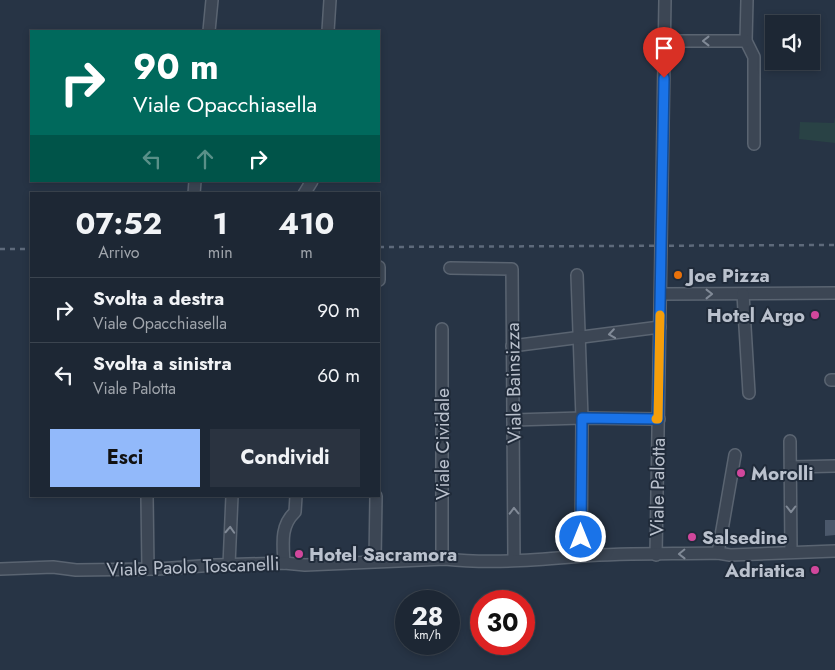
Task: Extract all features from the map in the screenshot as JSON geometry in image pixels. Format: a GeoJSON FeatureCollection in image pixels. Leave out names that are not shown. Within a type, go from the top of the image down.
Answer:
{"type":"FeatureCollection","features":[{"type":"Feature","properties":{"kind":"street"},"geometry":{"type":"LineString","coordinates":[[209,30],[212,0]]}},
{"type":"Feature","properties":{"kind":"street"},"geometry":{"type":"LineString","coordinates":[[328,30],[330,0]]}},
{"type":"Feature","properties":{"kind":"street","name":"Viale Palotta"},"geometry":{"type":"LineString","coordinates":[[656,555],[665,0]]}},
{"type":"Feature","properties":{"kind":"street"},"geometry":{"type":"LineString","coordinates":[[747,0],[746,41],[754,57],[754,144]]}},
{"type":"Feature","properties":{"kind":"street"},"geometry":{"type":"LineString","coordinates":[[665,41],[746,41]]}},
{"type":"Feature","properties":{"kind":"street","name":"Viale Bainsizza"},"geometry":{"type":"LineString","coordinates":[[450,268],[512,269],[514,560]]}},
{"type":"Feature","properties":{"kind":"street"},"geometry":{"type":"LineString","coordinates":[[577,275],[582,418],[581,556]]}},
{"type":"Feature","properties":{"kind":"street"},"geometry":{"type":"LineString","coordinates":[[661,294],[835,294]]}},
{"type":"Feature","properties":{"kind":"street"},"geometry":{"type":"LineString","coordinates":[[743,294],[749,392]]}},
{"type":"Feature","properties":{"kind":"street"},"geometry":{"type":"LineString","coordinates":[[512,346],[660,327]]}},
{"type":"Feature","properties":{"kind":"street","name":"Viale Cividale"},"geometry":{"type":"LineString","coordinates":[[442,328],[442,559]]}},
{"type":"Feature","properties":{"kind":"street"},"geometry":{"type":"LineString","coordinates":[[513,420],[582,418],[658,419]]}},
{"type":"Feature","properties":{"kind":"street"},"geometry":{"type":"LineString","coordinates":[[790,441],[791,552]]}},
{"type":"Feature","properties":{"kind":"street"},"geometry":{"type":"LineString","coordinates":[[718,553],[735,455]]}},
{"type":"Feature","properties":{"kind":"street"},"geometry":{"type":"LineString","coordinates":[[791,467],[835,466]]}},
{"type":"Feature","properties":{"kind":"street"},"geometry":{"type":"LineString","coordinates":[[147,497],[148,569]]}},
{"type":"Feature","properties":{"kind":"street"},"geometry":{"type":"LineString","coordinates":[[229,565],[232,497]]}},
{"type":"Feature","properties":{"kind":"street"},"geometry":{"type":"LineString","coordinates":[[284,563],[282,532],[289,518],[295,512],[296,497]]}},
{"type":"Feature","properties":{"kind":"street"},"geometry":{"type":"LineString","coordinates":[[375,561],[376,497]]}},
{"type":"Feature","properties":{"kind":"street","name":"Viale Paolo Toscanelli"},"geometry":{"type":"LineString","coordinates":[[0,569],[53,567],[76,570],[148,569],[284,563],[305,565],[442,559],[557,560],[581,556],[718,553],[730,556],[835,551]]}},
{"type":"Feature","properties":{"kind":"green space"},"geometry":{"type":"Polygon","coordinates":[[[835,117],[835,143],[799,139],[800,122],[834,123],[835,117]]]}},
{"type":"Feature","properties":{"kind":"building"},"geometry":{"type":"Polygon","coordinates":[[[825,520],[835,520],[835,535],[825,536],[825,520]]]}},
{"type":"Feature","properties":{"kind":"railway"},"geometry":{"type":"LineString","coordinates":[[380,247],[835,245]]}},
{"type":"Feature","properties":{"kind":"railway"},"geometry":{"type":"LineString","coordinates":[[0,249],[30,249]]}},
{"type":"Feature","properties":{"kind":"slow traffic"},"geometry":{"type":"LineString","coordinates":[[656,419],[658,419],[660,315]]}},
{"type":"Feature","properties":{"kind":"place","name":"Joe Pizza"},"geometry":{"type":"Point","coordinates":[678,275]}},
{"type":"Feature","properties":{"kind":"place","name":"Hotel Argo"},"geometry":{"type":"Point","coordinates":[815,315]}},
{"type":"Feature","properties":{"kind":"place","name":"Morolli"},"geometry":{"type":"Point","coordinates":[741,473]}},
{"type":"Feature","properties":{"kind":"place","name":"Salsedine"},"geometry":{"type":"Point","coordinates":[692,537]}},
{"type":"Feature","properties":{"kind":"place","name":"Hotel Sacramora"},"geometry":{"type":"Point","coordinates":[299,554]}},
{"type":"Feature","properties":{"kind":"place","name":"Adriatica"},"geometry":{"type":"Point","coordinates":[815,570]}},
{"type":"Feature","properties":{"kind":"route"},"geometry":{"type":"LineString","coordinates":[[581,537],[582,418],[658,419],[664,78]]}}]}
